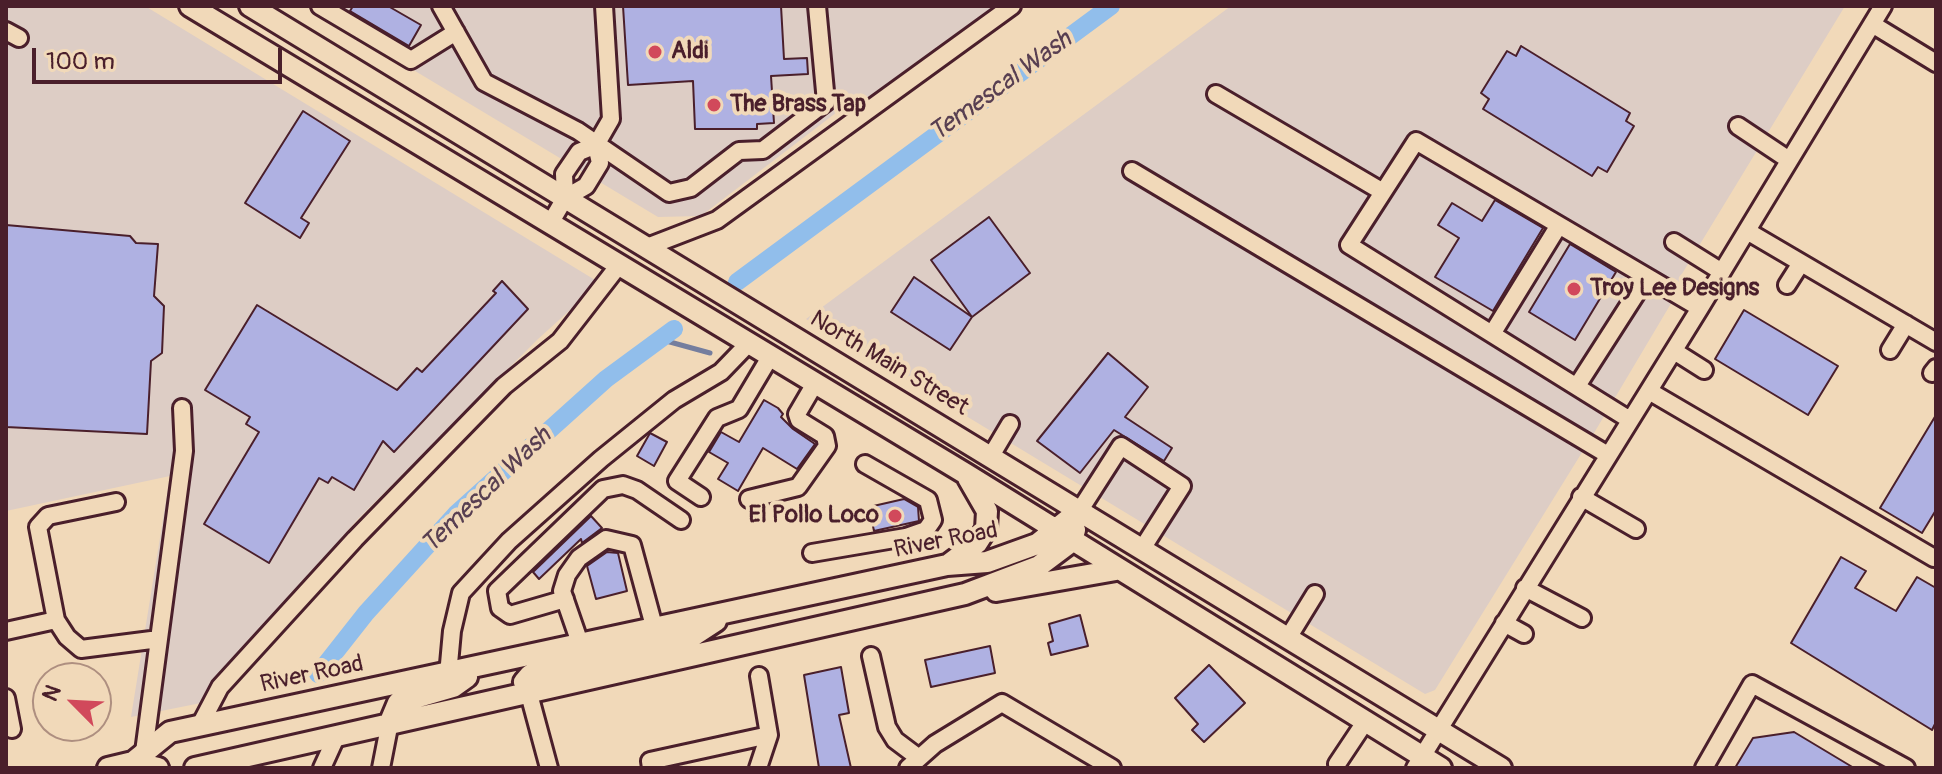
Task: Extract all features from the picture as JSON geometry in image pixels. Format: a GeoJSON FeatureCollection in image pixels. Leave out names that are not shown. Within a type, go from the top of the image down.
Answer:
{"type":"FeatureCollection","features":[{"type":"Feature","properties":{"kind":"main road"},"geometry":{"type":"LineString","coordinates":[[190,6],[966,474],[1365,722],[1419,762],[1441,768]]}},
{"type":"Feature","properties":{"kind":"main road","name":"North Main Street"},"geometry":{"type":"LineString","coordinates":[[250,6],[1501,768]]}},
{"type":"Feature","properties":{"kind":"main road"},"geometry":{"type":"LineString","coordinates":[[947,565],[977,543],[986,529],[987,511],[966,474]]}},
{"type":"Feature","properties":{"kind":"main road"},"geometry":{"type":"LineString","coordinates":[[1071,542],[1080,510]]}},
{"type":"Feature","properties":{"kind":"main road","name":"River Road"},"geometry":{"type":"LineString","coordinates":[[122,764],[170,732],[477,669],[947,565],[987,562],[1020,553],[1080,510]]}},
{"type":"Feature","properties":{"kind":"main road","name":"River Road"},"geometry":{"type":"LineString","coordinates":[[195,768],[965,594],[1039,566],[1071,542]]}},
{"type":"Feature","properties":{"kind":"main road"},"geometry":{"type":"LineString","coordinates":[[965,594],[1116,570]]}},
{"type":"Feature","properties":{"kind":"main road"},"geometry":{"type":"LineString","coordinates":[[529,694],[524,682],[530,675],[690,638],[722,616]]}},
{"type":"Feature","properties":{"kind":"main road"},"geometry":{"type":"LineString","coordinates":[[390,722],[398,703],[453,687],[477,669]]}},
{"type":"Feature","properties":{"kind":"main road"},"geometry":{"type":"LineString","coordinates":[[122,764],[158,768]]}},
{"type":"Feature","properties":{"kind":"street"},"geometry":{"type":"LineString","coordinates":[[320,6],[411,60],[456,32]]}},
{"type":"Feature","properties":{"kind":"street"},"geometry":{"type":"LineString","coordinates":[[441,6],[484,82],[578,131],[669,193],[691,188],[739,151],[763,150],[826,102],[817,6]]}},
{"type":"Feature","properties":{"kind":"street"},"geometry":{"type":"LineString","coordinates":[[565,198],[564,174],[579,152],[596,145],[611,119],[604,6]]}},
{"type":"Feature","properties":{"kind":"street"},"geometry":{"type":"LineString","coordinates":[[649,248],[717,220],[1012,6]]}},
{"type":"Feature","properties":{"kind":"street"},"geometry":{"type":"LineString","coordinates":[[1419,762],[1883,6]]}},
{"type":"Feature","properties":{"kind":"street"},"geometry":{"type":"LineString","coordinates":[[1872,24],[1936,63]]}},
{"type":"Feature","properties":{"kind":"street"},"geometry":{"type":"LineString","coordinates":[[1216,94],[1383,192]]}},
{"type":"Feature","properties":{"kind":"street"},"geometry":{"type":"LineString","coordinates":[[1738,126],[1789,160]]}},
{"type":"Feature","properties":{"kind":"street"},"geometry":{"type":"LineString","coordinates":[[1630,420],[1349,245],[1416,141],[1700,308]]}},
{"type":"Feature","properties":{"kind":"street"},"geometry":{"type":"LineString","coordinates":[[551,222],[565,198],[586,186],[600,163],[596,145]]}},
{"type":"Feature","properties":{"kind":"street"},"geometry":{"type":"LineString","coordinates":[[1132,171],[1608,455]]}},
{"type":"Feature","properties":{"kind":"street"},"geometry":{"type":"LineString","coordinates":[[1492,334],[1559,225]]}},
{"type":"Feature","properties":{"kind":"street"},"geometry":{"type":"LineString","coordinates":[[1747,231],[1936,342]]}},
{"type":"Feature","properties":{"kind":"street"},"geometry":{"type":"LineString","coordinates":[[1674,242],[1722,272]]}},
{"type":"Feature","properties":{"kind":"street"},"geometry":{"type":"LineString","coordinates":[[1787,285],[1801,263]]}},
{"type":"Feature","properties":{"kind":"street"},"geometry":{"type":"LineString","coordinates":[[202,726],[220,687],[355,539],[493,397],[560,341],[628,270]]}},
{"type":"Feature","properties":{"kind":"street"},"geometry":{"type":"LineString","coordinates":[[1577,386],[1647,277]]}},
{"type":"Feature","properties":{"kind":"street"},"geometry":{"type":"LineString","coordinates":[[1890,350],[1906,324]]}},
{"type":"Feature","properties":{"kind":"street"},"geometry":{"type":"LineString","coordinates":[[701,497],[677,481],[717,418],[739,409],[757,350]]}},
{"type":"Feature","properties":{"kind":"street"},"geometry":{"type":"LineString","coordinates":[[448,675],[452,631],[461,593],[509,541],[601,459],[674,400],[757,350]]}},
{"type":"Feature","properties":{"kind":"street"},"geometry":{"type":"LineString","coordinates":[[1674,351],[1704,370]]}},
{"type":"Feature","properties":{"kind":"street"},"geometry":{"type":"LineString","coordinates":[[749,499],[798,487],[827,446],[825,436],[799,420],[797,414],[814,385]]}},
{"type":"Feature","properties":{"kind":"street"},"geometry":{"type":"LineString","coordinates":[[1649,391],[1934,558]]}},
{"type":"Feature","properties":{"kind":"street"},"geometry":{"type":"LineString","coordinates":[[122,764],[159,639],[184,451],[182,408]]}},
{"type":"Feature","properties":{"kind":"street"},"geometry":{"type":"LineString","coordinates":[[991,456],[1010,424]]}},
{"type":"Feature","properties":{"kind":"street"},"geometry":{"type":"LineString","coordinates":[[1080,510],[1121,446],[1182,486],[1142,549]]}},
{"type":"Feature","properties":{"kind":"street"},"geometry":{"type":"LineString","coordinates":[[812,553],[906,537],[926,530],[933,520],[928,500],[865,464]]}},
{"type":"Feature","properties":{"kind":"street"},"geometry":{"type":"LineString","coordinates":[[565,599],[510,615],[500,608],[497,591],[603,489],[623,485],[681,520]]}},
{"type":"Feature","properties":{"kind":"street"},"geometry":{"type":"LineString","coordinates":[[1581,497],[1636,529]]}},
{"type":"Feature","properties":{"kind":"street"},"geometry":{"type":"LineString","coordinates":[[116,502],[48,516],[38,527],[56,620],[67,637],[81,649],[159,639]]}},
{"type":"Feature","properties":{"kind":"street"},"geometry":{"type":"LineString","coordinates":[[581,646],[562,591],[567,575],[579,558],[606,539],[632,545],[655,630]]}},
{"type":"Feature","properties":{"kind":"street"},"geometry":{"type":"LineString","coordinates":[[1525,588],[1582,618]]}},
{"type":"Feature","properties":{"kind":"street"},"geometry":{"type":"LineString","coordinates":[[1288,638],[1315,594]]}},
{"type":"Feature","properties":{"kind":"street"},"geometry":{"type":"LineString","coordinates":[[6,631],[56,620]]}},
{"type":"Feature","properties":{"kind":"street"},"geometry":{"type":"LineString","coordinates":[[1504,623],[1524,634]]}},
{"type":"Feature","properties":{"kind":"street"},"geometry":{"type":"LineString","coordinates":[[871,656],[887,727],[913,763],[978,715],[1002,703],[1112,768]]}},
{"type":"Feature","properties":{"kind":"street"},"geometry":{"type":"LineString","coordinates":[[758,768],[769,735],[759,676]]}},
{"type":"Feature","properties":{"kind":"street"},"geometry":{"type":"LineString","coordinates":[[1704,768],[1752,684],[1906,768]]}},
{"type":"Feature","properties":{"kind":"street"},"geometry":{"type":"LineString","coordinates":[[529,694],[549,768]]}},
{"type":"Feature","properties":{"kind":"street"},"geometry":{"type":"LineString","coordinates":[[6,698],[12,729]]}},
{"type":"Feature","properties":{"kind":"street"},"geometry":{"type":"LineString","coordinates":[[381,768],[390,722]]}},
{"type":"Feature","properties":{"kind":"street"},"geometry":{"type":"LineString","coordinates":[[1337,764],[1365,722]]}},
{"type":"Feature","properties":{"kind":"street"},"geometry":{"type":"LineString","coordinates":[[322,768],[347,732]]}},
{"type":"Feature","properties":{"kind":"street"},"geometry":{"type":"LineString","coordinates":[[651,768],[650,761],[769,735]]}},
{"type":"Feature","properties":{"kind":"shaded area"},"geometry":{"type":"Polygon","coordinates":[[[6,6],[145,6],[600,283],[538,339],[356,521],[201,703],[131,717],[170,476],[6,511],[6,6]]]}},
{"type":"Feature","properties":{"kind":"shaded area"},"geometry":{"type":"Polygon","coordinates":[[[307,6],[1023,6],[863,123],[841,109],[701,216],[658,217],[307,6]]]}},
{"type":"Feature","properties":{"kind":"shaded area"},"geometry":{"type":"Polygon","coordinates":[[[1231,6],[1845,6],[1680,277],[1685,280],[1594,433],[1435,690],[1425,694],[806,319],[1231,6]]]}},
{"type":"Feature","properties":{"kind":"building"},"geometry":{"type":"Polygon","coordinates":[[[353,6],[388,6],[421,25],[409,46],[350,11],[353,6]]]}},
{"type":"Feature","properties":{"kind":"building"},"geometry":{"type":"Polygon","coordinates":[[[623,6],[781,6],[784,59],[807,58],[808,74],[771,76],[774,123],[757,124],[757,129],[695,129],[693,81],[628,85],[623,6]]]}},
{"type":"Feature","properties":{"kind":"building"},"geometry":{"type":"Polygon","coordinates":[[[1521,46],[1630,113],[1626,121],[1634,126],[1607,172],[1598,167],[1592,176],[1483,109],[1489,99],[1481,93],[1507,51],[1516,56],[1521,46]]]}},
{"type":"Feature","properties":{"kind":"building"},"geometry":{"type":"Polygon","coordinates":[[[303,111],[350,141],[301,218],[309,223],[300,238],[245,203],[303,111]]]}},
{"type":"Feature","properties":{"kind":"building"},"geometry":{"type":"Polygon","coordinates":[[[1495,200],[1543,228],[1493,311],[1435,277],[1459,238],[1438,225],[1452,203],[1482,221],[1495,200]]]}},
{"type":"Feature","properties":{"kind":"building"},"geometry":{"type":"Polygon","coordinates":[[[989,217],[1030,273],[972,317],[931,260],[989,217]]]}},
{"type":"Feature","properties":{"kind":"building"},"geometry":{"type":"Polygon","coordinates":[[[6,225],[130,236],[136,243],[158,244],[154,296],[164,306],[162,353],[151,361],[147,434],[6,427],[6,225]]]}},
{"type":"Feature","properties":{"kind":"building","name":"Troy Lee Designs"},"geometry":{"type":"Polygon","coordinates":[[[1570,244],[1616,272],[1575,340],[1529,312],[1570,244]]]}},
{"type":"Feature","properties":{"kind":"building"},"geometry":{"type":"Polygon","coordinates":[[[914,277],[972,317],[950,350],[891,312],[914,277]]]}},
{"type":"Feature","properties":{"kind":"building"},"geometry":{"type":"Polygon","coordinates":[[[502,281],[528,309],[394,452],[383,441],[354,490],[332,477],[328,483],[319,478],[269,563],[204,524],[259,432],[246,424],[250,417],[205,390],[257,305],[397,390],[417,368],[422,372],[496,293],[493,291],[502,281]]]}},
{"type":"Feature","properties":{"kind":"building"},"geometry":{"type":"Polygon","coordinates":[[[1744,310],[1838,366],[1808,415],[1715,359],[1744,310]]]}},
{"type":"Feature","properties":{"kind":"building"},"geometry":{"type":"Polygon","coordinates":[[[1108,353],[1148,387],[1125,417],[1172,448],[1164,461],[1114,430],[1080,473],[1037,441],[1108,353]]]}},
{"type":"Feature","properties":{"kind":"building"},"geometry":{"type":"Polygon","coordinates":[[[764,400],[778,408],[783,414],[781,417],[793,429],[815,444],[797,469],[763,448],[738,491],[718,479],[728,463],[709,452],[721,432],[739,442],[764,400]]]}},
{"type":"Feature","properties":{"kind":"building"},"geometry":{"type":"Polygon","coordinates":[[[1936,415],[1936,510],[1922,533],[1880,508],[1936,415]]]}},
{"type":"Feature","properties":{"kind":"building"},"geometry":{"type":"Polygon","coordinates":[[[650,433],[667,442],[654,466],[637,456],[650,433]]]}},
{"type":"Feature","properties":{"kind":"building","name":"El Pollo Loco"},"geometry":{"type":"Polygon","coordinates":[[[904,499],[918,507],[919,521],[874,531],[869,507],[904,499]]]}},
{"type":"Feature","properties":{"kind":"building"},"geometry":{"type":"Polygon","coordinates":[[[591,516],[602,528],[582,543],[581,539],[539,579],[533,572],[591,516]]]}},
{"type":"Feature","properties":{"kind":"building"},"geometry":{"type":"Polygon","coordinates":[[[607,552],[618,553],[627,591],[596,599],[587,566],[607,552]]]}},
{"type":"Feature","properties":{"kind":"building"},"geometry":{"type":"Polygon","coordinates":[[[1841,557],[1866,571],[1855,588],[1896,611],[1917,577],[1936,588],[1936,722],[1932,730],[1791,643],[1841,557]]]}},
{"type":"Feature","properties":{"kind":"building"},"geometry":{"type":"Polygon","coordinates":[[[1080,615],[1088,646],[1051,655],[1048,643],[1053,641],[1049,624],[1080,615]]]}},
{"type":"Feature","properties":{"kind":"building"},"geometry":{"type":"Polygon","coordinates":[[[990,646],[995,673],[931,687],[925,660],[990,646]]]}},
{"type":"Feature","properties":{"kind":"building"},"geometry":{"type":"Polygon","coordinates":[[[1209,665],[1245,703],[1204,742],[1192,730],[1198,724],[1175,698],[1209,665]]]}},
{"type":"Feature","properties":{"kind":"building"},"geometry":{"type":"Polygon","coordinates":[[[841,667],[849,713],[839,715],[851,768],[819,768],[804,675],[841,667]]]}},
{"type":"Feature","properties":{"kind":"building"},"geometry":{"type":"Polygon","coordinates":[[[1794,732],[1854,768],[1735,768],[1753,738],[1794,732]]]}},
{"type":"Feature","properties":{"kind":"waterway","name":"Temescal Wash"},"geometry":{"type":"LineString","coordinates":[[737,282],[1111,6]]}},
{"type":"Feature","properties":{"kind":"waterway","name":"Temescal Wash"},"geometry":{"type":"LineString","coordinates":[[318,674],[366,613],[456,514],[606,379],[674,329]]}},
{"type":"Feature","properties":{"kind":"waterway"},"geometry":{"type":"LineString","coordinates":[[659,339],[710,353]]}},
{"type":"Feature","properties":{"kind":"place","name":"Aldi"},"geometry":{"type":"Point","coordinates":[655,52]}},
{"type":"Feature","properties":{"kind":"place","name":"The Brass Tap"},"geometry":{"type":"Point","coordinates":[714,105]}},
{"type":"Feature","properties":{"kind":"place","name":"Troy Lee Designs"},"geometry":{"type":"Point","coordinates":[1574,289]}},
{"type":"Feature","properties":{"kind":"place","name":"El Pollo Loco"},"geometry":{"type":"Point","coordinates":[895,516]}}]}
